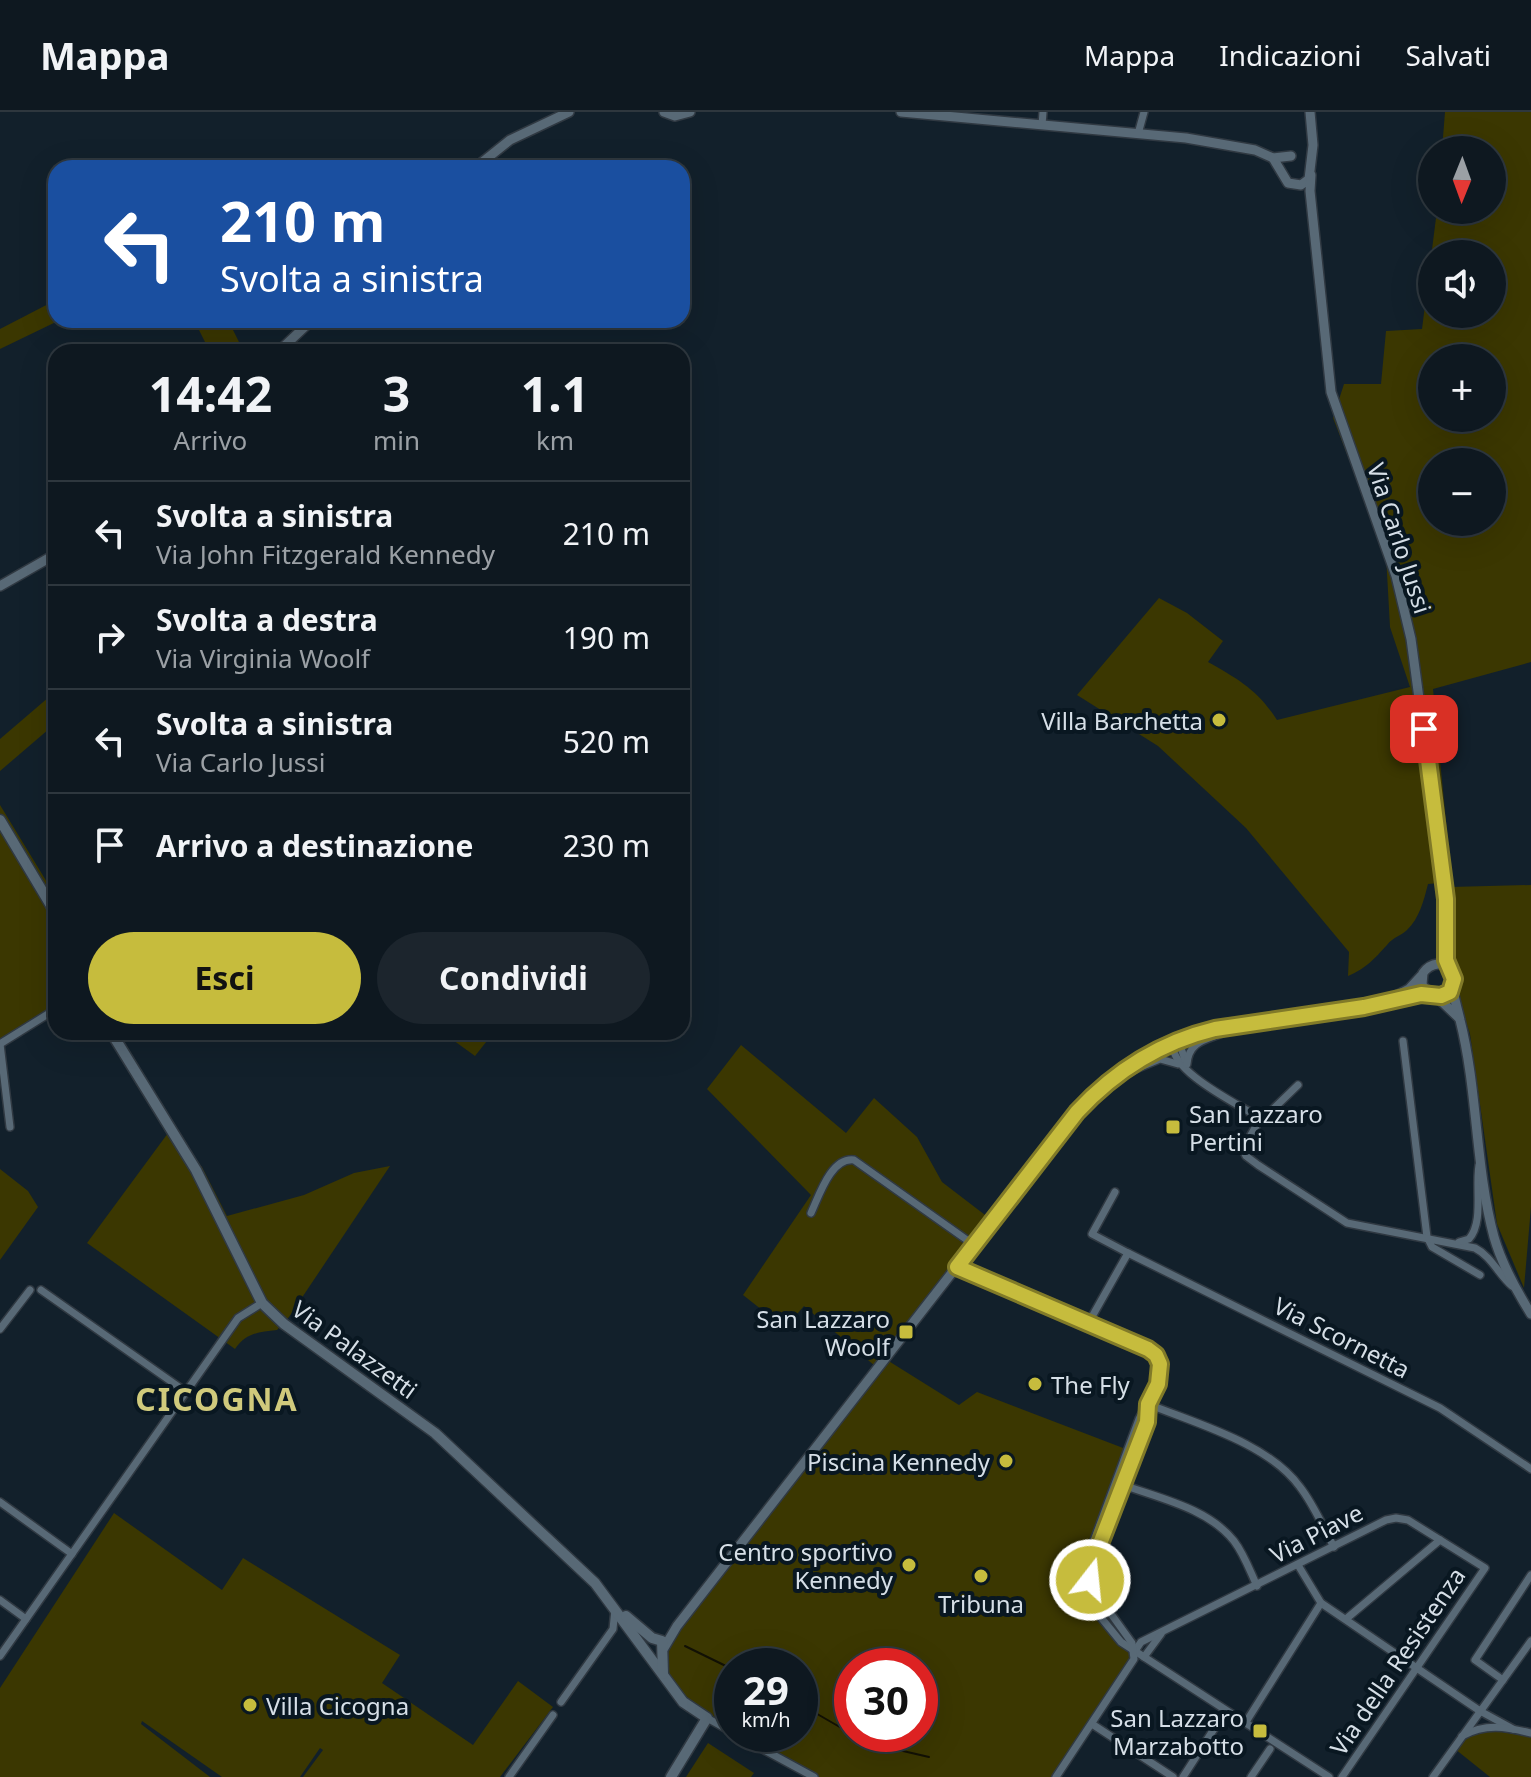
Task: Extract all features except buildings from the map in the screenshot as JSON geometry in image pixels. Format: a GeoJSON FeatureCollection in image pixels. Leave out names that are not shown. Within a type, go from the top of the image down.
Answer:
{"type":"FeatureCollection","features":[{"type":"Feature","properties":{"kind":"main road"},"geometry":{"type":"LineString","coordinates":[[0,820],[48,901]]}},
{"type":"Feature","properties":{"kind":"main road","name":"Via Palazzetti"},"geometry":{"type":"LineString","coordinates":[[116,1040],[196,1170],[262,1303],[284,1324],[435,1433],[595,1583],[683,1702],[707,1718]]}},
{"type":"Feature","properties":{"kind":"main road","name":"Via Palazzetti"},"geometry":{"type":"LineString","coordinates":[[615,1607],[659,1644]]}},
{"type":"Feature","properties":{"kind":"main road"},"geometry":{"type":"LineString","coordinates":[[646,1642],[659,1644],[656,1657],[646,1652],[646,1642]]}},
{"type":"Feature","properties":{"kind":"main road"},"geometry":{"type":"LineString","coordinates":[[659,1644],[663,1676]]}},
{"type":"Feature","properties":{"kind":"main road"},"geometry":{"type":"LineString","coordinates":[[671,1777],[707,1718]]}},
{"type":"Feature","properties":{"kind":"street"},"geometry":{"type":"LineString","coordinates":[[485,160],[510,140],[569,112]]}},
{"type":"Feature","properties":{"kind":"street"},"geometry":{"type":"LineString","coordinates":[[664,112],[675,116],[690,112]]}},
{"type":"Feature","properties":{"kind":"street"},"geometry":{"type":"LineString","coordinates":[[901,112],[1012,117],[1042,125],[1226,144],[1255,150],[1273,158],[1294,156],[1307,159],[1311,169],[1306,183],[1296,186]]}},
{"type":"Feature","properties":{"kind":"street"},"geometry":{"type":"LineString","coordinates":[[1042,125],[1043,112]]}},
{"type":"Feature","properties":{"kind":"street"},"geometry":{"type":"LineString","coordinates":[[1138,134],[1144,112]]}},
{"type":"Feature","properties":{"kind":"street","name":"Via Carlo Jussi"},"geometry":{"type":"LineString","coordinates":[[1310,112],[1312,203],[1331,392],[1396,576],[1411,639],[1446,899],[1444,935],[1447,967]]}},
{"type":"Feature","properties":{"kind":"street"},"geometry":{"type":"LineString","coordinates":[[1281,172],[1283,163],[1313,143]]}},
{"type":"Feature","properties":{"kind":"street"},"geometry":{"type":"LineString","coordinates":[[1273,158],[1285,180],[1306,194],[1312,203]]}},
{"type":"Feature","properties":{"kind":"street"},"geometry":{"type":"LineString","coordinates":[[286,344],[304,328]]}},
{"type":"Feature","properties":{"kind":"street"},"geometry":{"type":"LineString","coordinates":[[0,586],[48,559]]}},
{"type":"Feature","properties":{"kind":"street","name":"Via Carlo Jussi"},"geometry":{"type":"LineString","coordinates":[[1431,965],[1444,935]]}},
{"type":"Feature","properties":{"kind":"street"},"geometry":{"type":"LineString","coordinates":[[1382,1004],[1409,989],[1431,965],[1447,967],[1454,979],[1494,1236],[1514,1288],[1531,1314]]}},
{"type":"Feature","properties":{"kind":"street"},"geometry":{"type":"LineString","coordinates":[[1423,973],[1422,985],[1460,1020]]}},
{"type":"Feature","properties":{"kind":"street"},"geometry":{"type":"LineString","coordinates":[[659,1644],[677,1626],[1097,1090],[1138,1060],[1196,1033],[1382,1004],[1414,995],[1445,995],[1453,987]]}},
{"type":"Feature","properties":{"kind":"street"},"geometry":{"type":"LineString","coordinates":[[10,1127],[0,1044],[48,1014]]}},
{"type":"Feature","properties":{"kind":"street"},"geometry":{"type":"LineString","coordinates":[[1183,1064],[1195,1044],[1225,1033],[1236,1025]]}},
{"type":"Feature","properties":{"kind":"street"},"geometry":{"type":"LineString","coordinates":[[1403,1041],[1427,1237],[1432,1247],[1480,1275]]}},
{"type":"Feature","properties":{"kind":"street"},"geometry":{"type":"LineString","coordinates":[[1173,1043],[1172,1050],[1193,1075],[1253,1114],[1255,1129],[1243,1149],[1246,1156],[1258,1165],[1347,1223],[1455,1242],[1481,1251],[1499,1275],[1514,1288]]}},
{"type":"Feature","properties":{"kind":"street"},"geometry":{"type":"LineString","coordinates":[[1116,1075],[1160,1059],[1183,1064]]}},
{"type":"Feature","properties":{"kind":"street"},"geometry":{"type":"LineString","coordinates":[[1256,1121],[1298,1085]]}},
{"type":"Feature","properties":{"kind":"street"},"geometry":{"type":"LineString","coordinates":[[811,1213],[837,1164],[846,1159],[854,1160],[974,1245]]}},
{"type":"Feature","properties":{"kind":"street"},"geometry":{"type":"LineString","coordinates":[[1455,1242],[1469,1239],[1476,1230],[1476,1181],[1480,1159]]}},
{"type":"Feature","properties":{"kind":"street","name":"Via Scornetta"},"geometry":{"type":"LineString","coordinates":[[1115,1192],[1092,1234],[1440,1408],[1531,1469]]}},
{"type":"Feature","properties":{"kind":"street"},"geometry":{"type":"LineString","coordinates":[[1089,1322],[1128,1253]]}},
{"type":"Feature","properties":{"kind":"street"},"geometry":{"type":"LineString","coordinates":[[957,1267],[1139,1344],[1156,1355],[1160,1364],[1160,1375],[1139,1419],[1091,1567],[1092,1590]]}},
{"type":"Feature","properties":{"kind":"street"},"geometry":{"type":"LineString","coordinates":[[0,1329],[30,1290]]}},
{"type":"Feature","properties":{"kind":"street"},"geometry":{"type":"LineString","coordinates":[[41,1290],[186,1392]]}},
{"type":"Feature","properties":{"kind":"street"},"geometry":{"type":"LineString","coordinates":[[0,1656],[238,1318],[262,1303]]}},
{"type":"Feature","properties":{"kind":"street"},"geometry":{"type":"LineString","coordinates":[[1148,1404],[1268,1456],[1306,1495],[1334,1547]]}},
{"type":"Feature","properties":{"kind":"street"},"geometry":{"type":"LineString","coordinates":[[1119,1484],[1082,1573],[1081,1587],[1085,1598],[1121,1642],[1329,1777]]}},
{"type":"Feature","properties":{"kind":"street"},"geometry":{"type":"LineString","coordinates":[[1119,1484],[1214,1521],[1240,1550],[1257,1586]]}},
{"type":"Feature","properties":{"kind":"street"},"geometry":{"type":"LineString","coordinates":[[0,1502],[72,1554]]}},
{"type":"Feature","properties":{"kind":"street","name":"Via Piave"},"geometry":{"type":"LineString","coordinates":[[1135,1651],[1141,1642],[1386,1520],[1408,1520],[1485,1568]]}},
{"type":"Feature","properties":{"kind":"street"},"geometry":{"type":"LineString","coordinates":[[1346,1619],[1440,1540]]}},
{"type":"Feature","properties":{"kind":"street"},"geometry":{"type":"LineString","coordinates":[[1298,1565],[1321,1603],[1480,1711],[1513,1729]]}},
{"type":"Feature","properties":{"kind":"street","name":"Via della Resistenza"},"geometry":{"type":"LineString","coordinates":[[1342,1777],[1485,1568]]}},
{"type":"Feature","properties":{"kind":"street"},"geometry":{"type":"LineString","coordinates":[[1056,1777],[1134,1659],[1135,1651],[1128,1636],[1082,1573]]}},
{"type":"Feature","properties":{"kind":"street"},"geometry":{"type":"LineString","coordinates":[[1503,1680],[1475,1660],[1531,1575]]}},
{"type":"Feature","properties":{"kind":"street"},"geometry":{"type":"LineString","coordinates":[[0,1600],[26,1619]]}},
{"type":"Feature","properties":{"kind":"street"},"geometry":{"type":"LineString","coordinates":[[1246,1722],[1321,1603]]}},
{"type":"Feature","properties":{"kind":"street"},"geometry":{"type":"LineString","coordinates":[[613,1629],[615,1607]]}},
{"type":"Feature","properties":{"kind":"street"},"geometry":{"type":"LineString","coordinates":[[561,1702],[613,1629],[619,1625],[629,1626]]}},
{"type":"Feature","properties":{"kind":"street","name":"Via Piave"},"geometry":{"type":"LineString","coordinates":[[1144,1657],[1163,1632]]}},
{"type":"Feature","properties":{"kind":"street"},"geometry":{"type":"LineString","coordinates":[[1433,1777],[1531,1641]]}},
{"type":"Feature","properties":{"kind":"street"},"geometry":{"type":"LineString","coordinates":[[509,1777],[553,1715]]}},
{"type":"Feature","properties":{"kind":"street"},"geometry":{"type":"LineString","coordinates":[[1183,1777],[1223,1715]]}},
{"type":"Feature","properties":{"kind":"street"},"geometry":{"type":"LineString","coordinates":[[707,1718],[714,1722]]}},
{"type":"Feature","properties":{"kind":"street"},"geometry":{"type":"LineString","coordinates":[[1092,1724],[1173,1777]]}},
{"type":"Feature","properties":{"kind":"street"},"geometry":{"type":"LineString","coordinates":[[1460,1737],[1475,1729],[1491,1726],[1531,1733]]}},
{"type":"Feature","properties":{"kind":"street"},"geometry":{"type":"LineString","coordinates":[[1251,1777],[1270,1749]]}},
{"type":"Feature","properties":{"kind":"street"},"geometry":{"type":"LineString","coordinates":[[769,1752],[814,1777]]}},
{"type":"Feature","properties":{"kind":"shaded area"},"geometry":{"type":"Polygon","coordinates":[[[1445,112],[1531,112],[1531,662],[1433,689],[1452,882],[1428,884],[1411,926],[1389,942],[1374,959],[1348,976],[1349,952],[1246,828],[1158,746],[1077,695],[1159,598],[1187,613],[1223,641],[1208,662],[1247,686],[1277,720],[1410,687],[1390,627],[1386,555],[1333,418],[1344,384],[1381,384],[1386,331],[1506,328],[1506,240],[1433,240],[1435,224],[1506,224],[1506,136],[1443,136],[1445,112]]]}},
{"type":"Feature","properties":{"kind":"shaded area"},"geometry":{"type":"Polygon","coordinates":[[[48,304],[48,326],[0,349],[0,329],[48,304]]]}},
{"type":"Feature","properties":{"kind":"shaded area"},"geometry":{"type":"Polygon","coordinates":[[[198,328],[232,328],[240,344],[206,344],[198,328]]]}},
{"type":"Feature","properties":{"kind":"shaded area"},"geometry":{"type":"Polygon","coordinates":[[[48,698],[48,730],[0,771],[0,739],[48,698]]]}},
{"type":"Feature","properties":{"kind":"shaded area"},"geometry":{"type":"Polygon","coordinates":[[[0,805],[48,884],[48,1014],[0,1044],[0,805]]]}},
{"type":"Feature","properties":{"kind":"shaded area"},"geometry":{"type":"Polygon","coordinates":[[[1531,885],[1531,1207],[1524,1288],[1497,1224],[1470,1034],[1458,997],[1460,975],[1451,957],[1454,929],[1450,887],[1531,885]]]}},
{"type":"Feature","properties":{"kind":"shaded area"},"geometry":{"type":"Polygon","coordinates":[[[453,1040],[488,1040],[475,1056],[453,1040]]]}},
{"type":"Feature","properties":{"kind":"shaded area","name":"Centro sportivo Kennedy"},"geometry":{"type":"Polygon","coordinates":[[[741,1045],[846,1133],[874,1098],[917,1137],[942,1182],[989,1218],[887,1360],[959,1405],[977,1392],[1131,1451],[1087,1576],[1108,1611],[1136,1640],[1139,1651],[1137,1659],[1057,1777],[817,1777],[772,1752],[818,1752],[818,1648],[714,1648],[714,1721],[682,1702],[666,1672],[667,1654],[682,1628],[875,1366],[804,1306],[785,1328],[743,1295],[811,1195],[707,1089],[741,1045]]]}},
{"type":"Feature","properties":{"kind":"shaded area"},"geometry":{"type":"Polygon","coordinates":[[[171,1129],[202,1167],[227,1216],[304,1195],[354,1173],[390,1166],[289,1317],[277,1330],[253,1334],[235,1349],[87,1243],[171,1129]]]}},
{"type":"Feature","properties":{"kind":"shaded area"},"geometry":{"type":"Polygon","coordinates":[[[0,1169],[28,1191],[38,1207],[0,1260],[0,1169]]]}},
{"type":"Feature","properties":{"kind":"shaded area"},"geometry":{"type":"Polygon","coordinates":[[[114,1513],[222,1590],[243,1558],[400,1655],[382,1683],[473,1745],[518,1681],[553,1707],[500,1777],[303,1777],[323,1750],[320,1748],[300,1777],[222,1777],[142,1721],[141,1724],[210,1777],[0,1777],[0,1688],[114,1513]]]}},
{"type":"Feature","properties":{"kind":"shaded area"},"geometry":{"type":"Polygon","coordinates":[[[1485,1729],[1531,1737],[1531,1777],[1490,1777],[1455,1749],[1471,1731],[1485,1729]]]}},
{"type":"Feature","properties":{"kind":"shaded area"},"geometry":{"type":"Polygon","coordinates":[[[708,1743],[714,1747],[714,1752],[722,1752],[754,1773],[751,1777],[686,1777],[708,1743]]]}},
{"type":"Feature","properties":{"kind":"waterway"},"geometry":{"type":"LineString","coordinates":[[685,1646],[714,1660]]}},
{"type":"Feature","properties":{"kind":"waterway"},"geometry":{"type":"LineString","coordinates":[[818,1714],[877,1745],[929,1757]]}},
{"type":"Feature","properties":{"kind":"place","name":"Villa Barchetta"},"geometry":{"type":"Point","coordinates":[1219,720]}},
{"type":"Feature","properties":{"kind":"place","name":"San Lazzaro Pertini"},"geometry":{"type":"Point","coordinates":[1173,1127]}},
{"type":"Feature","properties":{"kind":"place","name":"San Lazzaro Woolf"},"geometry":{"type":"Point","coordinates":[906,1332]}},
{"type":"Feature","properties":{"kind":"place","name":"The Fly"},"geometry":{"type":"Point","coordinates":[1035,1384]}},
{"type":"Feature","properties":{"kind":"place","name":"Piscina Kennedy"},"geometry":{"type":"Point","coordinates":[1006,1461]}},
{"type":"Feature","properties":{"kind":"place","name":"Centro sportivo Kennedy"},"geometry":{"type":"Point","coordinates":[909,1565]}},
{"type":"Feature","properties":{"kind":"place","name":"Tribuna"},"geometry":{"type":"Point","coordinates":[981,1576]}},
{"type":"Feature","properties":{"kind":"place","name":"Villa Cicogna"},"geometry":{"type":"Point","coordinates":[250,1705]}},
{"type":"Feature","properties":{"kind":"place","name":"San Lazzaro Marzabotto"},"geometry":{"type":"Point","coordinates":[1260,1731]}},
{"type":"Feature","properties":{"kind":"district","name":"CICOGNA"},"geometry":{"type":"Point","coordinates":[217,1398]}},
{"type":"Feature","properties":{"kind":"route"},"geometry":{"type":"LineString","coordinates":[[1090,1580],[1091,1567],[1147,1422],[1148,1404],[1158,1384],[1160,1364],[1156,1355],[1148,1349],[1117,1334],[957,1267],[1077,1112],[1097,1090],[1138,1060],[1196,1033],[1382,1004],[1421,994],[1441,996],[1450,992],[1454,979],[1446,960],[1446,899],[1424,729]]}}]}
